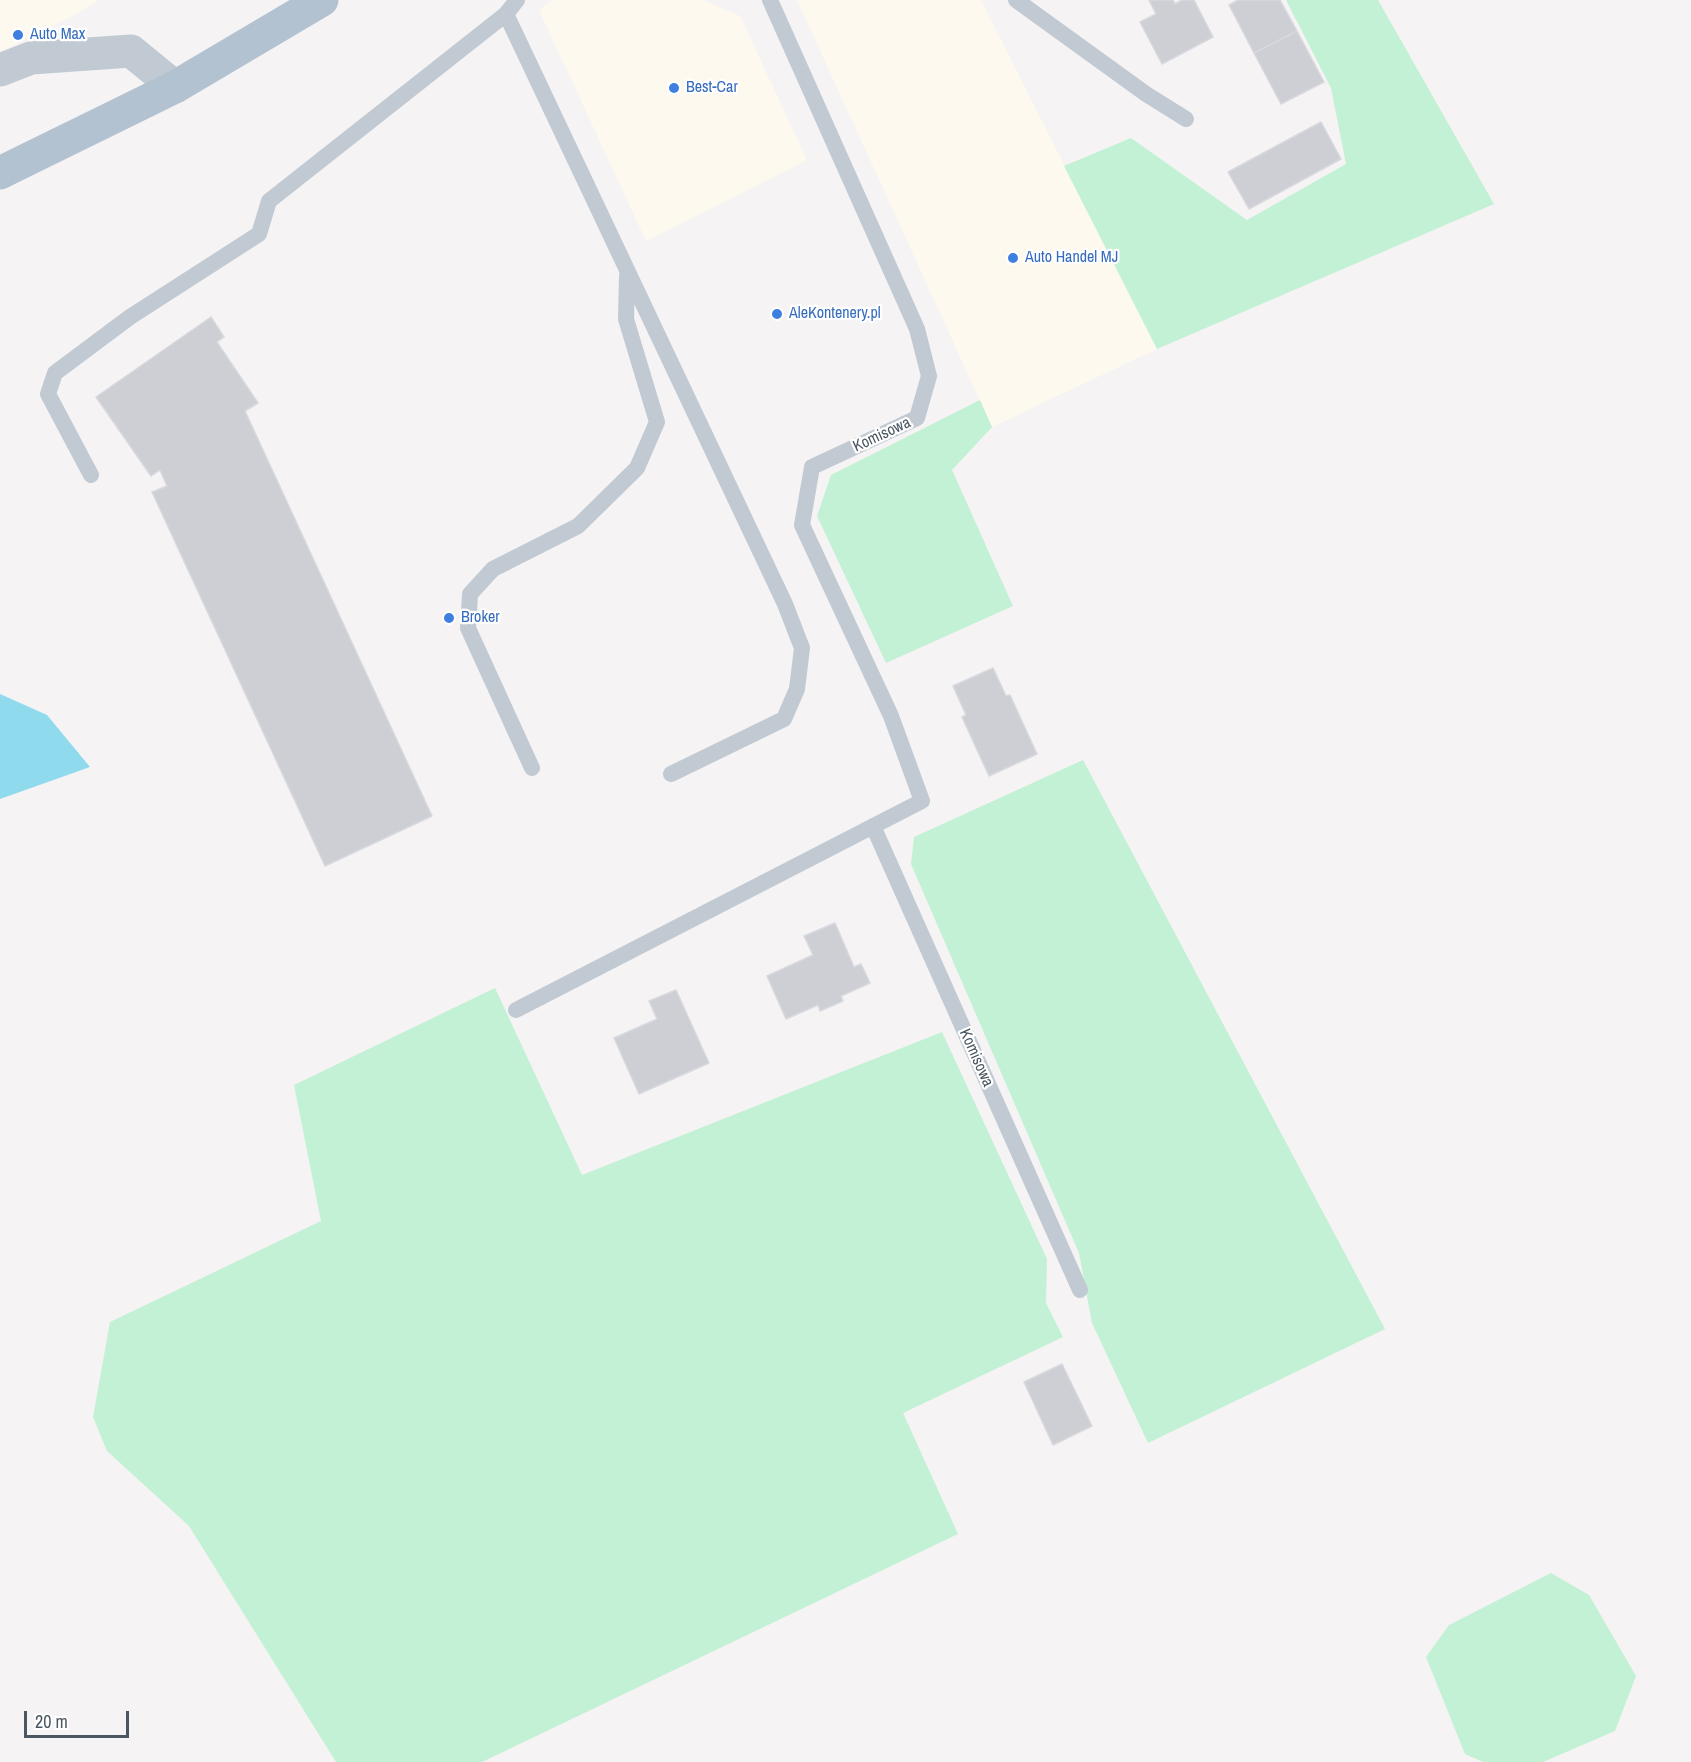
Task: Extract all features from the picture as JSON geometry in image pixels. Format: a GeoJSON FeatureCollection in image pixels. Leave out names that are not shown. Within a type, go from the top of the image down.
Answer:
{"type":"FeatureCollection","features":[{"type":"Feature","properties":{"kind":"main road"},"geometry":{"type":"LineString","coordinates":[[0,173],[176,87],[322,0]]}},
{"type":"Feature","properties":{"kind":"street"},"geometry":{"type":"LineString","coordinates":[[0,70],[31,58],[131,51],[176,87]]}},
{"type":"Feature","properties":{"kind":"lane"},"geometry":{"type":"LineString","coordinates":[[91,475],[48,394],[55,373],[130,317],[259,234],[269,201],[506,14],[517,0]]}},
{"type":"Feature","properties":{"kind":"lane","name":"Komisowa"},"geometry":{"type":"LineString","coordinates":[[516,1010],[922,801],[891,716],[802,525],[812,467],[917,418],[929,376],[917,328],[770,0]]}},
{"type":"Feature","properties":{"kind":"lane"},"geometry":{"type":"LineString","coordinates":[[1016,0],[1146,94],[1186,119]]}},
{"type":"Feature","properties":{"kind":"lane"},"geometry":{"type":"LineString","coordinates":[[506,14],[785,604],[802,648],[797,689],[784,719],[671,774]]}},
{"type":"Feature","properties":{"kind":"lane"},"geometry":{"type":"LineString","coordinates":[[532,768],[468,628],[470,594],[493,568],[578,526],[637,468],[657,422],[626,319],[628,273]]}},
{"type":"Feature","properties":{"kind":"lane","name":"Komisowa"},"geometry":{"type":"LineString","coordinates":[[873,826],[1080,1290]]}},
{"type":"Feature","properties":{"kind":"shaded area","name":"Auto Max"},"geometry":{"type":"Polygon","coordinates":[[[0,0],[99,0],[71,17],[0,52],[0,0]]]}},
{"type":"Feature","properties":{"kind":"shaded area","name":"Best-Car"},"geometry":{"type":"Polygon","coordinates":[[[552,0],[703,0],[740,16],[807,160],[646,241],[539,10],[552,0]]]}},
{"type":"Feature","properties":{"kind":"shaded area","name":"Auto Handel MJ"},"geometry":{"type":"Polygon","coordinates":[[[797,0],[981,0],[1157,349],[992,427],[797,0]]]}},
{"type":"Feature","properties":{"kind":"green space"},"geometry":{"type":"Polygon","coordinates":[[[1286,0],[1378,0],[1494,204],[1157,349],[1064,166],[1131,138],[1247,220],[1346,164],[1331,88],[1286,0]]]}},
{"type":"Feature","properties":{"kind":"green space"},"geometry":{"type":"Polygon","coordinates":[[[980,400],[992,427],[952,470],[1013,606],[886,663],[817,516],[831,475],[980,400]]]}},
{"type":"Feature","properties":{"kind":"green space"},"geometry":{"type":"Polygon","coordinates":[[[1083,760],[1385,1329],[1148,1443],[1092,1323],[1079,1253],[911,864],[914,837],[1083,760]]]}},
{"type":"Feature","properties":{"kind":"green space"},"geometry":{"type":"Polygon","coordinates":[[[495,988],[582,1175],[942,1032],[1047,1259],[1046,1303],[1063,1337],[903,1413],[958,1534],[482,1762],[336,1762],[189,1526],[107,1451],[93,1417],[110,1322],[321,1221],[294,1085],[495,988]]]}},
{"type":"Feature","properties":{"kind":"green space"},"geometry":{"type":"Polygon","coordinates":[[[1551,1573],[1589,1595],[1636,1676],[1615,1731],[1543,1762],[1483,1762],[1465,1754],[1426,1657],[1449,1625],[1551,1573]]]}},
{"type":"Feature","properties":{"kind":"water"},"geometry":{"type":"Polygon","coordinates":[[[0,694],[47,715],[90,767],[0,799],[0,694]]]}},
{"type":"Feature","properties":{"kind":"building"},"geometry":{"type":"Polygon","coordinates":[[[1149,0],[1173,0],[1175,4],[1182,0],[1194,0],[1213,37],[1162,64],[1140,22],[1156,14],[1149,0]]]}},
{"type":"Feature","properties":{"kind":"building"},"geometry":{"type":"Polygon","coordinates":[[[1238,0],[1280,0],[1297,31],[1254,53],[1229,5],[1238,0]]]}},
{"type":"Feature","properties":{"kind":"building"},"geometry":{"type":"Polygon","coordinates":[[[1297,31],[1324,82],[1281,104],[1254,53],[1297,31]]]}},
{"type":"Feature","properties":{"kind":"building"},"geometry":{"type":"Polygon","coordinates":[[[1321,122],[1341,159],[1249,209],[1228,172],[1321,122]]]}},
{"type":"Feature","properties":{"kind":"building"},"geometry":{"type":"Polygon","coordinates":[[[211,317],[224,337],[217,342],[258,403],[245,411],[432,816],[325,866],[152,492],[167,486],[160,470],[151,476],[96,397],[211,317]]]}},
{"type":"Feature","properties":{"kind":"building"},"geometry":{"type":"Polygon","coordinates":[[[993,668],[1006,696],[1010,695],[1037,754],[989,776],[962,717],[966,715],[953,686],[993,668]]]}},
{"type":"Feature","properties":{"kind":"building"},"geometry":{"type":"Polygon","coordinates":[[[835,923],[854,967],[861,964],[870,983],[841,996],[843,1001],[820,1011],[818,1005],[786,1019],[767,976],[813,955],[804,936],[835,923]]]}},
{"type":"Feature","properties":{"kind":"building"},"geometry":{"type":"Polygon","coordinates":[[[676,990],[709,1063],[639,1094],[614,1038],[657,1019],[649,1001],[676,990]]]}},
{"type":"Feature","properties":{"kind":"building"},"geometry":{"type":"Polygon","coordinates":[[[1062,1364],[1092,1426],[1053,1445],[1024,1382],[1062,1364]]]}},
{"type":"Feature","properties":{"kind":"place","name":"Auto Max"},"geometry":{"type":"Point","coordinates":[18,35]}},
{"type":"Feature","properties":{"kind":"place","name":"Best-Car"},"geometry":{"type":"Point","coordinates":[674,88]}},
{"type":"Feature","properties":{"kind":"place","name":"Auto Handel MJ"},"geometry":{"type":"Point","coordinates":[1013,258]}},
{"type":"Feature","properties":{"kind":"place","name":"AleKontenery.pl"},"geometry":{"type":"Point","coordinates":[777,314]}},
{"type":"Feature","properties":{"kind":"place","name":"Broker"},"geometry":{"type":"Point","coordinates":[449,618]}}]}
